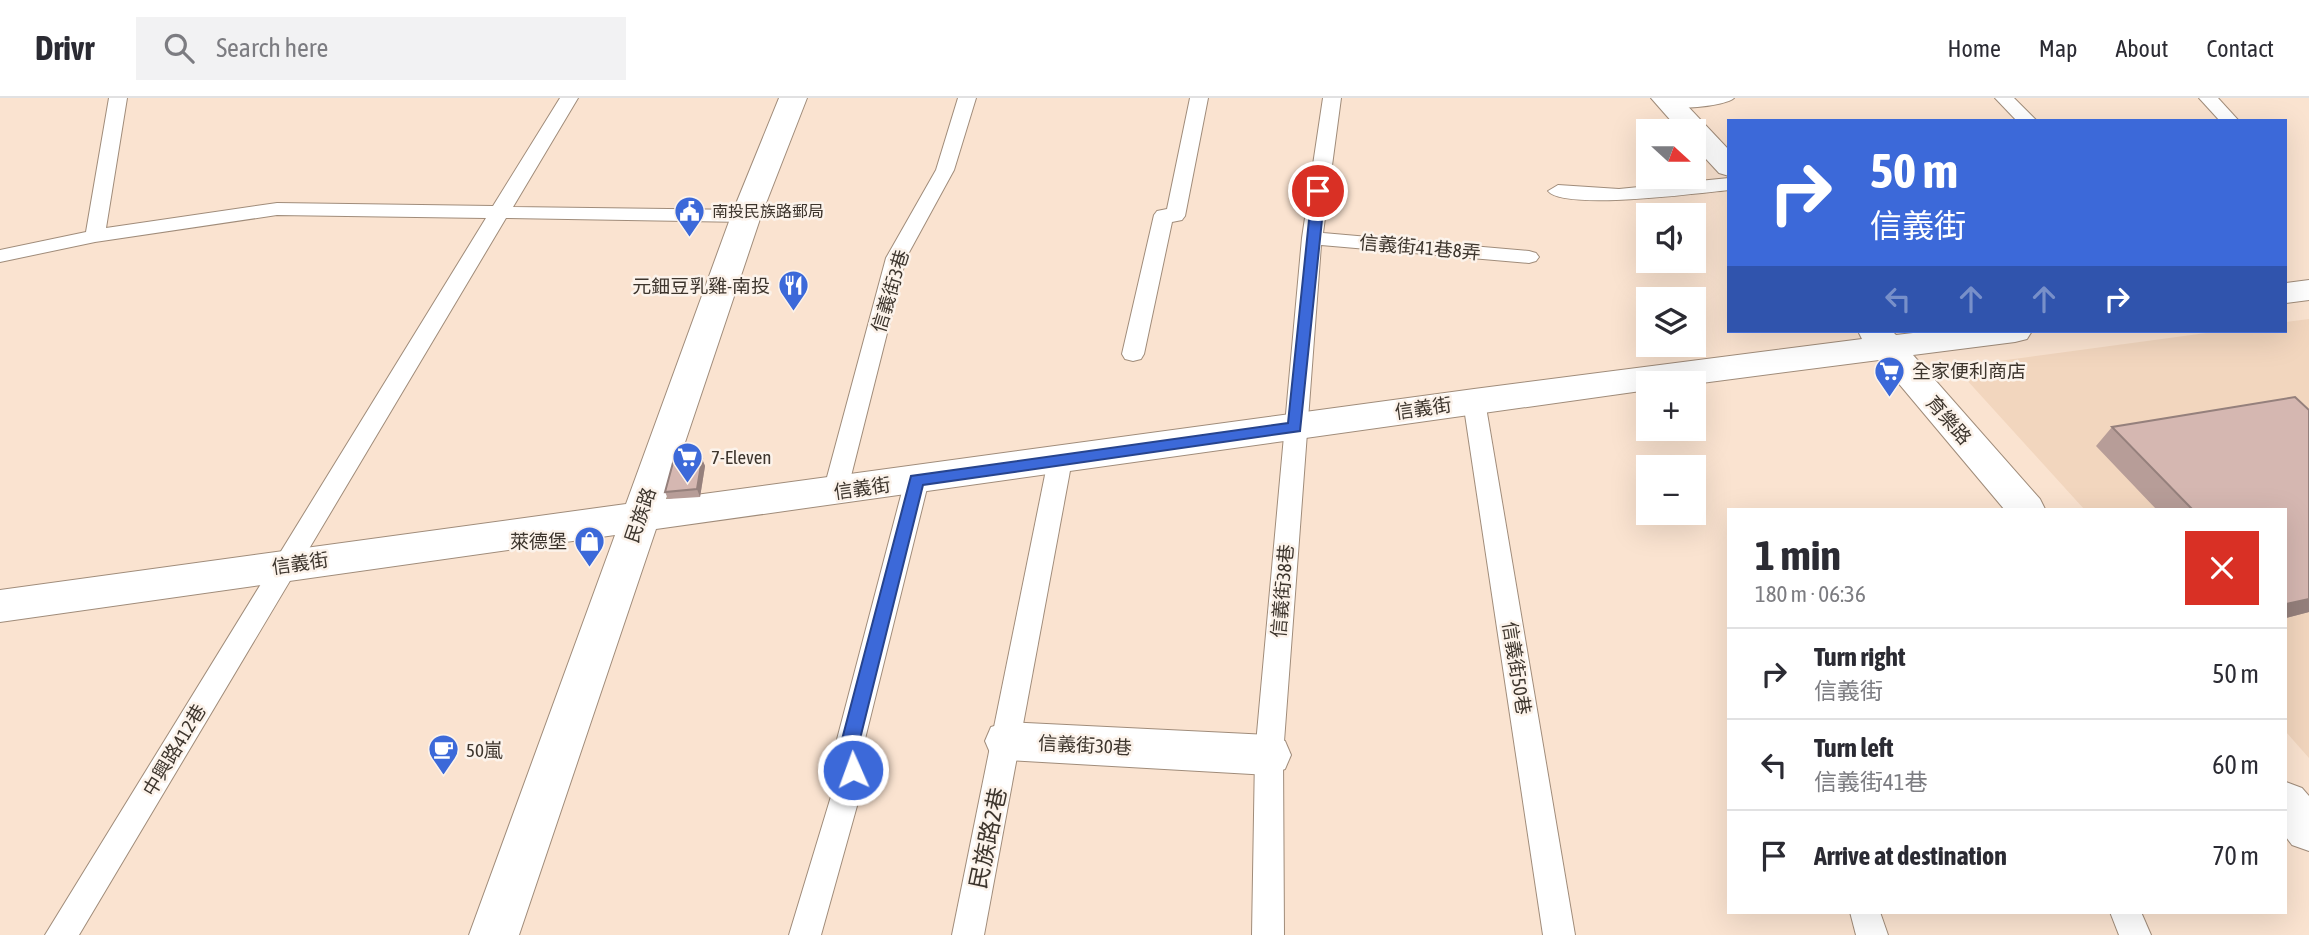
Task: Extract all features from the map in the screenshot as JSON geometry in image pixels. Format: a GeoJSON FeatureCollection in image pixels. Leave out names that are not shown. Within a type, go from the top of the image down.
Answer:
{"type":"FeatureCollection","features":[{"type":"Feature","properties":{"kind":"street","name":"民族路"},"geometry":{"type":"LineString","coordinates":[[494,935],[746,216],[793,98]]}},
{"type":"Feature","properties":{"kind":"street"},"geometry":{"type":"LineString","coordinates":[[1667,101],[1727,165]]}},
{"type":"Feature","properties":{"kind":"street"},"geometry":{"type":"LineString","coordinates":[[2287,293],[2309,289]]}},
{"type":"Feature","properties":{"kind":"street","name":"信義街"},"geometry":{"type":"LineString","coordinates":[[0,606],[288,564],[835,492],[1295,427],[1880,340],[1985,333]]}},
{"type":"Feature","properties":{"kind":"street","name":"育樂路"},"geometry":{"type":"LineString","coordinates":[[1880,340],[2025,508]]}},
{"type":"Feature","properties":{"kind":"street","name":"信義街30巷"},"geometry":{"type":"LineString","coordinates":[[1007,741],[1269,755]]}},
{"type":"Feature","properties":{"kind":"street"},"geometry":{"type":"LineString","coordinates":[[2287,804],[2309,830]]}},
{"type":"Feature","properties":{"kind":"lane"},"geometry":{"type":"LineString","coordinates":[[95,236],[118,98]]}},
{"type":"Feature","properties":{"kind":"lane","name":"中興路412巷"},"geometry":{"type":"LineString","coordinates":[[61,935],[569,98]]}},
{"type":"Feature","properties":{"kind":"lane","name":"信義街3巷"},"geometry":{"type":"LineString","coordinates":[[835,492],[896,258],[945,170],[967,98]]}},
{"type":"Feature","properties":{"kind":"lane"},"geometry":{"type":"LineString","coordinates":[[1133,354],[1164,215],[1175,216],[1199,98]]}},
{"type":"Feature","properties":{"kind":"lane","name":"信義街38巷"},"geometry":{"type":"LineString","coordinates":[[1269,755],[1312,238],[1332,98]]}},
{"type":"Feature","properties":{"kind":"lane"},"geometry":{"type":"LineString","coordinates":[[1667,101],[1724,98]]}},
{"type":"Feature","properties":{"kind":"lane"},"geometry":{"type":"LineString","coordinates":[[2004,98],[2026,119]]}},
{"type":"Feature","properties":{"kind":"lane"},"geometry":{"type":"LineString","coordinates":[[2208,98],[2228,119]]}},
{"type":"Feature","properties":{"kind":"lane"},"geometry":{"type":"LineString","coordinates":[[1558,191],[1619,195],[1727,184]]}},
{"type":"Feature","properties":{"kind":"lane"},"geometry":{"type":"LineString","coordinates":[[0,256],[95,236],[277,209],[746,216]]}},
{"type":"Feature","properties":{"kind":"lane","name":"信義街41巷8弄"},"geometry":{"type":"LineString","coordinates":[[1312,238],[1529,257]]}},
{"type":"Feature","properties":{"kind":"lane","name":"信義街50巷"},"geometry":{"type":"LineString","coordinates":[[1474,401],[1559,935]]}},
{"type":"Feature","properties":{"kind":"lane"},"geometry":{"type":"LineString","coordinates":[[1007,741],[1060,460]]}},
{"type":"Feature","properties":{"kind":"lane"},"geometry":{"type":"LineString","coordinates":[[805,935],[853,770],[849,747],[916,480]]}},
{"type":"Feature","properties":{"kind":"lane","name":"民族路2巷"},"geometry":{"type":"LineString","coordinates":[[968,935],[1007,741]]}},
{"type":"Feature","properties":{"kind":"lane"},"geometry":{"type":"LineString","coordinates":[[1268,935],[1269,755]]}},
{"type":"Feature","properties":{"kind":"lane"},"geometry":{"type":"LineString","coordinates":[[1866,914],[1872,935]]}},
{"type":"Feature","properties":{"kind":"lane"},"geometry":{"type":"LineString","coordinates":[[2126,914],[2135,935]]}},
{"type":"Feature","properties":{"kind":"shaded area"},"geometry":{"type":"Polygon","coordinates":[[[2309,319],[2309,758],[2287,733],[2287,508],[2083,508],[1955,367],[2206,333],[2287,333],[2287,322],[2309,319]]]}},
{"type":"Feature","properties":{"kind":"building"},"geometry":{"type":"Polygon","coordinates":[[[2295,397],[2309,410],[2309,599],[2287,604],[2287,508],[2191,508],[2112,427],[2295,397]]]}},
{"type":"Feature","properties":{"kind":"building"},"geometry":{"type":"Polygon","coordinates":[[[674,459],[702,459],[697,489],[665,492],[674,459]]]}},
{"type":"Feature","properties":{"kind":"place","name":"南投民族路郵局"},"geometry":{"type":"Point","coordinates":[689,238]}},
{"type":"Feature","properties":{"kind":"place","name":"元鈿豆乳雞-南投"},"geometry":{"type":"Point","coordinates":[793,313]}},
{"type":"Feature","properties":{"kind":"place","name":"全家便利商店"},"geometry":{"type":"Point","coordinates":[1889,398]}},
{"type":"Feature","properties":{"kind":"place","name":"7-Eleven"},"geometry":{"type":"Point","coordinates":[688,484]}},
{"type":"Feature","properties":{"kind":"place","name":"萊德堡"},"geometry":{"type":"Point","coordinates":[590,568]}},
{"type":"Feature","properties":{"kind":"place","name":"50嵐"},"geometry":{"type":"Point","coordinates":[443,777]}},
{"type":"Feature","properties":{"kind":"route"},"geometry":{"type":"LineString","coordinates":[[853,770],[849,747],[916,480],[1295,427],[1318,191]]}}]}
